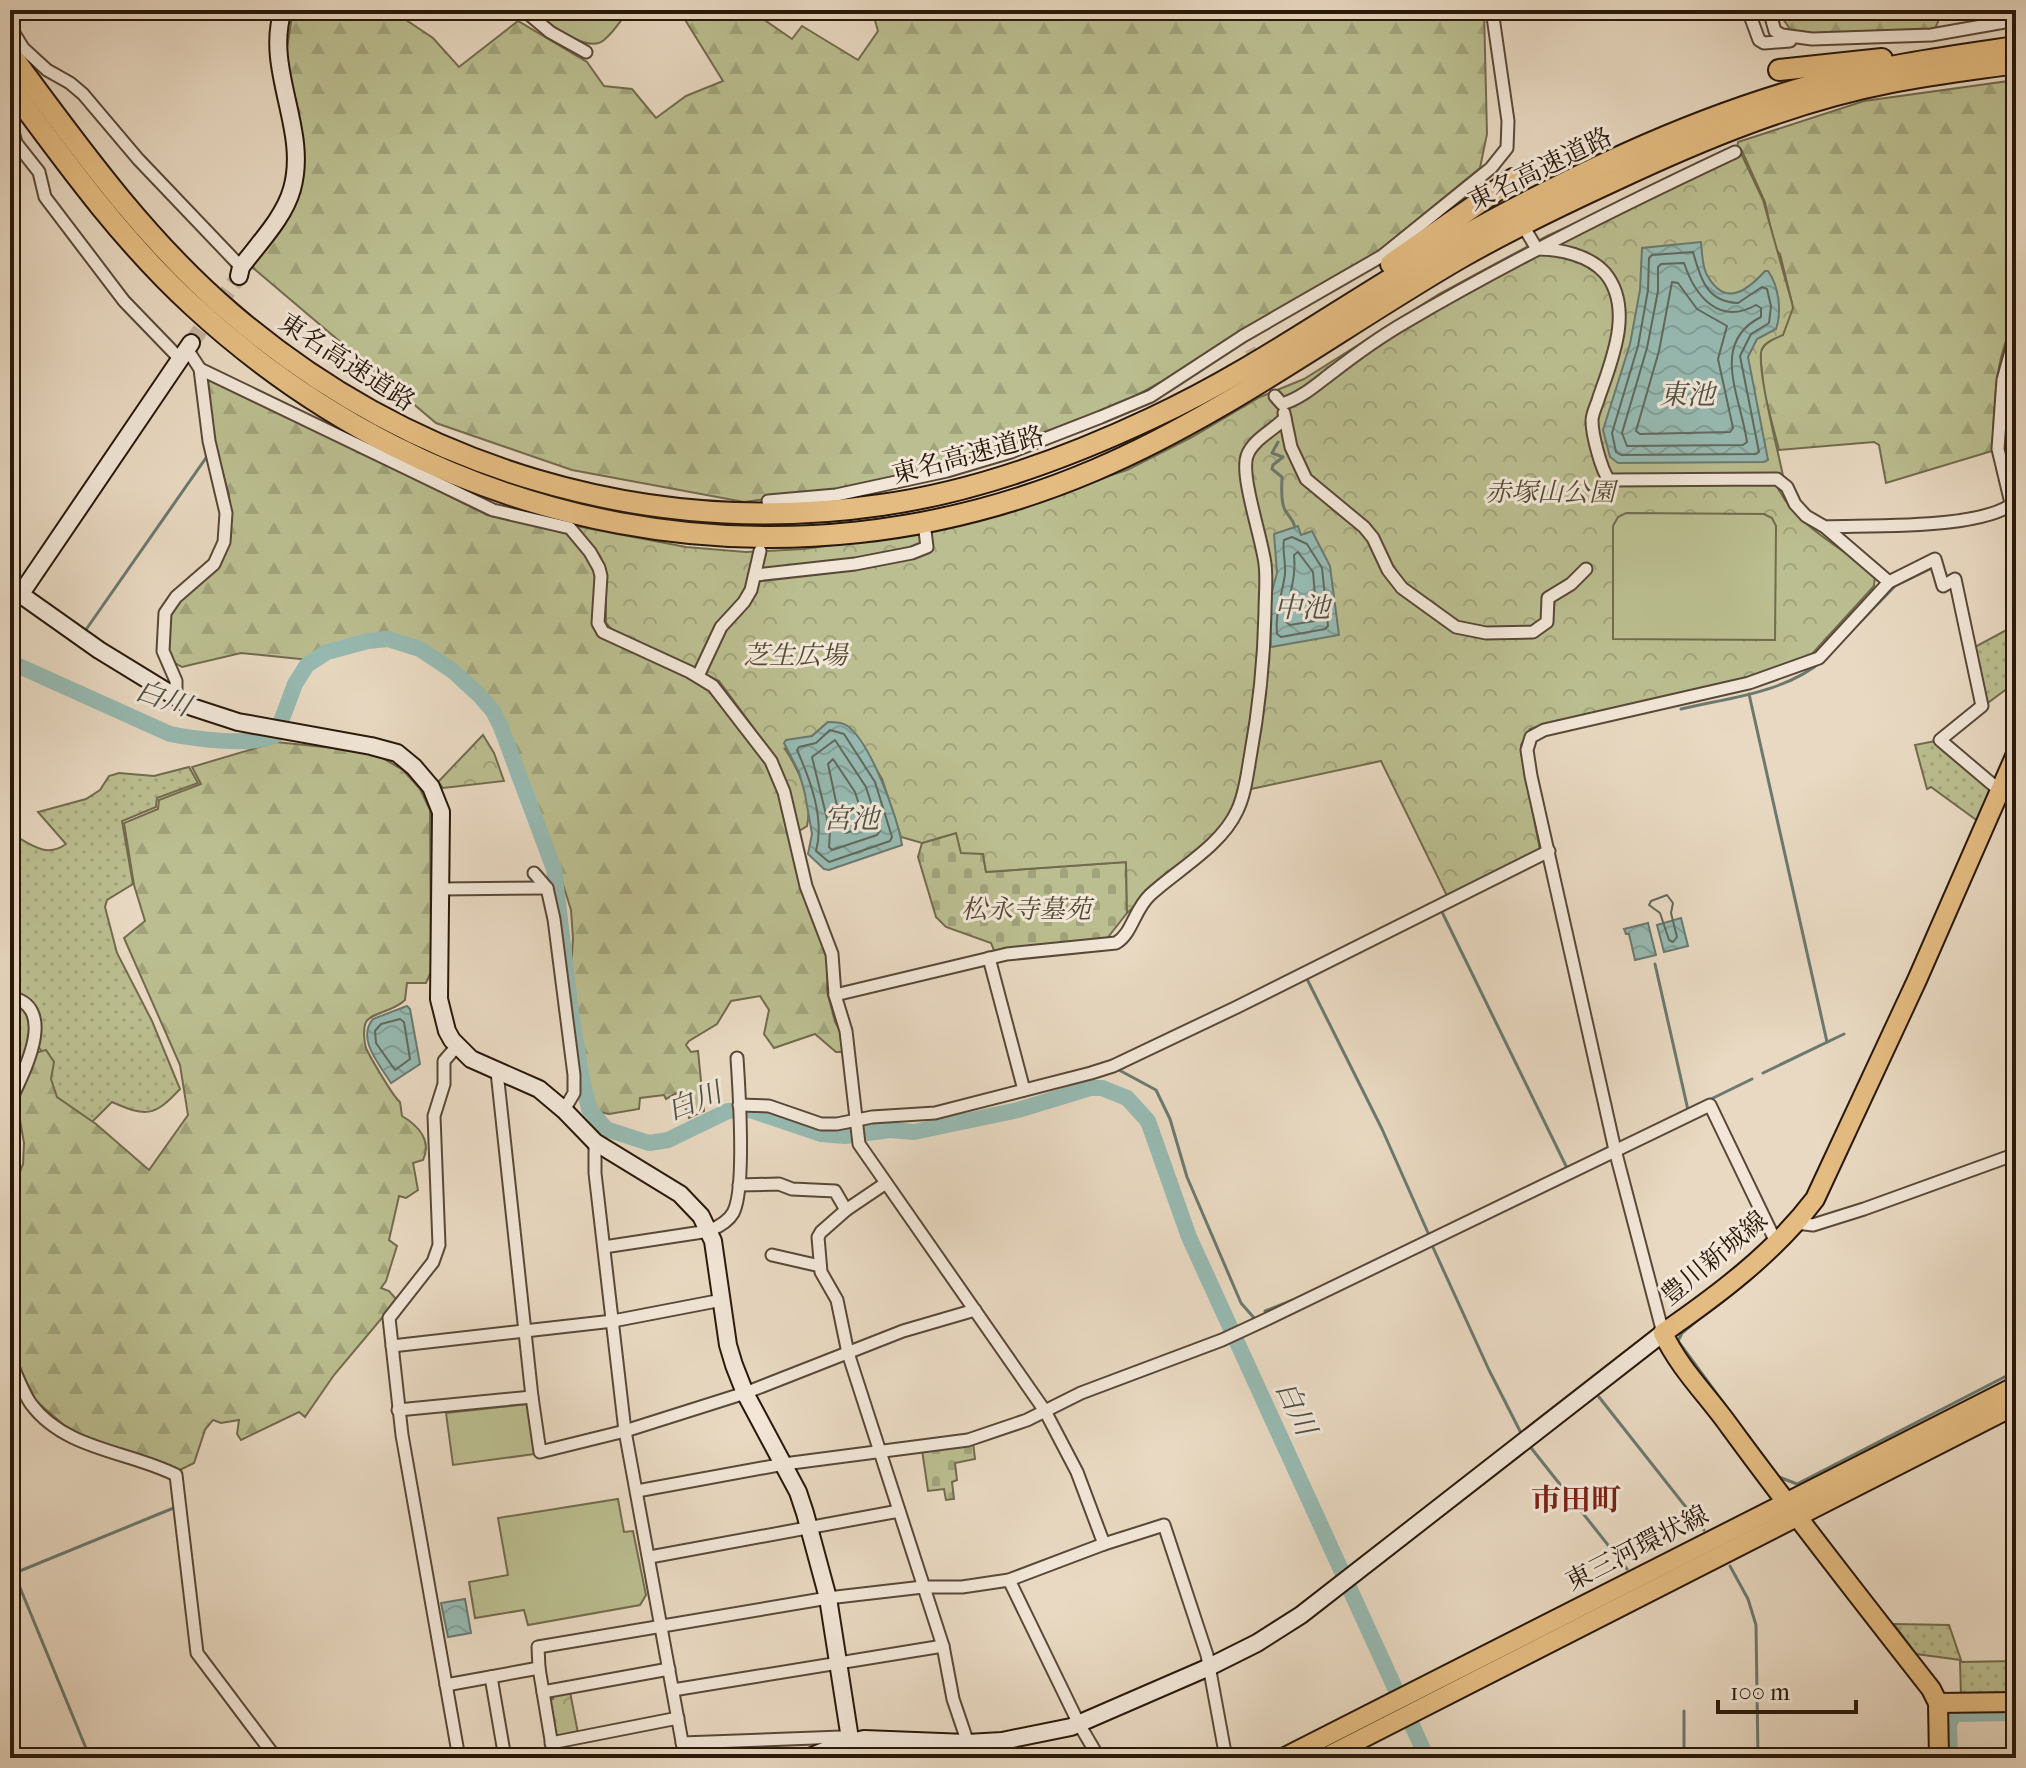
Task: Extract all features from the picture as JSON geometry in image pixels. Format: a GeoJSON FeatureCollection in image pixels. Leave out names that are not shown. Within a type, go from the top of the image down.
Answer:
{"type":"FeatureCollection","features":[{"type":"Feature","properties":{"kind":"highway","name":"東名高速道路"},"geometry":{"type":"LineString","coordinates":[[10,54],[135,217],[171,256],[231,313],[311,375],[383,420],[463,457],[549,483],[616,499],[722,513],[771,513],[882,505],[941,494],[1007,476],[1109,438],[1159,415],[1258,353],[1445,246],[1616,159],[1772,97],[1873,70],[2016,47]]}},
{"type":"Feature","properties":{"kind":"highway"},"geometry":{"type":"LineString","coordinates":[[1779,70],[1850,60],[1965,54]]}},
{"type":"Feature","properties":{"kind":"highway","name":"東名高速道路"},"geometry":{"type":"LineString","coordinates":[[10,87],[119,228],[189,303],[297,391],[375,438],[482,486],[587,517],[684,533],[769,537],[908,525],[979,510],[1036,493],[1094,470],[1186,425],[1484,244],[1665,156],[1738,126],[1840,95],[1890,82],[2016,63]]}},
{"type":"Feature","properties":{"kind":"highway"},"geometry":{"type":"LineString","coordinates":[[1258,353],[1324,310],[1500,175]]}},
{"type":"Feature","properties":{"kind":"main road","name":"豊川新城線"},"geometry":{"type":"LineString","coordinates":[[1938,1703],[1931,1689],[1790,1510],[1723,1416],[1673,1353],[1663,1333],[1743,1273],[1796,1223],[1815,1199],[1917,980],[2016,754]]}},
{"type":"Feature","properties":{"kind":"main road","name":"東三河環状線"},"geometry":{"type":"LineString","coordinates":[[1283,1758],[1391,1714],[1790,1510],[2016,1386]]}},
{"type":"Feature","properties":{"kind":"main road","name":"東三河環状線"},"geometry":{"type":"LineString","coordinates":[[1790,1510],[2016,1405]]}},
{"type":"Feature","properties":{"kind":"main road"},"geometry":{"type":"LineString","coordinates":[[1939,1758],[1938,1703],[2016,1702]]}},
{"type":"Feature","properties":{"kind":"main road","name":"東三河環状線"},"geometry":{"type":"LineString","coordinates":[[1324,1758],[1391,1714]]}},
{"type":"Feature","properties":{"kind":"street"},"geometry":{"type":"LineString","coordinates":[[10,27],[23,48],[47,70],[83,94],[240,272],[288,200],[294,178],[295,142],[277,47],[283,10]]}},
{"type":"Feature","properties":{"kind":"street"},"geometry":{"type":"LineString","coordinates":[[524,10],[550,32],[586,52]]}},
{"type":"Feature","properties":{"kind":"street"},"geometry":{"type":"LineString","coordinates":[[768,501],[836,495],[912,482],[1011,452],[1151,396],[1243,336],[1382,256],[1500,175],[1509,140],[1492,10]]}},
{"type":"Feature","properties":{"kind":"street"},"geometry":{"type":"LineString","coordinates":[[1748,10],[1756,35],[1764,43],[1931,35],[2016,20]]}},
{"type":"Feature","properties":{"kind":"street"},"geometry":{"type":"LineString","coordinates":[[1769,10],[1775,31],[1782,35],[1812,39]]}},
{"type":"Feature","properties":{"kind":"street"},"geometry":{"type":"LineString","coordinates":[[10,120],[16,143],[39,172],[45,197],[124,301],[186,350],[200,369],[493,510],[570,528],[596,560],[601,576],[598,623],[603,632],[713,686],[763,748],[779,779],[806,886],[832,954],[835,995],[846,1031],[859,1144],[1045,1411],[1077,1472],[1104,1544]]}},
{"type":"Feature","properties":{"kind":"street"},"geometry":{"type":"LineString","coordinates":[[1586,569],[1571,584],[1548,598],[1547,622],[1533,632],[1486,633],[1456,627],[1402,588],[1364,527],[1306,479],[1291,447],[1279,400],[1315,388],[1399,326],[1537,249],[1735,152]]}},
{"type":"Feature","properties":{"kind":"street"},"geometry":{"type":"LineString","coordinates":[[1528,234],[1537,249]]}},
{"type":"Feature","properties":{"kind":"street"},"geometry":{"type":"LineString","coordinates":[[1537,249],[1554,249],[1588,261],[1603,271],[1615,289],[1619,307],[1618,332],[1592,423],[1603,471],[1609,480],[1777,479],[1787,487],[1795,504],[1806,516],[1825,527],[1889,582]]}},
{"type":"Feature","properties":{"kind":"street"},"geometry":{"type":"LineString","coordinates":[[2016,333],[1998,449],[2014,503],[2016,524]]}},
{"type":"Feature","properties":{"kind":"street"},"geometry":{"type":"LineString","coordinates":[[1243,336],[1258,353]]}},
{"type":"Feature","properties":{"kind":"street"},"geometry":{"type":"LineString","coordinates":[[186,350],[15,591],[176,699],[207,713],[397,753],[431,787],[441,812],[440,1009],[447,1031],[471,1059],[539,1089],[595,1142],[680,1194],[701,1216],[709,1231],[728,1345],[745,1393],[798,1492],[809,1528],[828,1598],[851,1750]]}},
{"type":"Feature","properties":{"kind":"street"},"geometry":{"type":"LineString","coordinates":[[176,699],[176,681],[163,651],[165,613],[188,586],[210,569],[224,542],[224,500],[215,474],[200,369]]}},
{"type":"Feature","properties":{"kind":"street"},"geometry":{"type":"LineString","coordinates":[[835,995],[1007,954],[1116,943],[1122,939],[1143,901],[1198,856],[1227,827],[1239,809],[1257,718],[1264,658],[1265,567],[1246,463],[1253,446],[1285,418]]}},
{"type":"Feature","properties":{"kind":"street"},"geometry":{"type":"LineString","coordinates":[[1825,527],[1939,523],[1978,518],[2004,511],[2014,503]]}},
{"type":"Feature","properties":{"kind":"street"},"geometry":{"type":"LineString","coordinates":[[756,575],[844,566],[912,553],[927,547],[925,531]]}},
{"type":"Feature","properties":{"kind":"street"},"geometry":{"type":"LineString","coordinates":[[698,676],[721,627],[744,602],[756,575],[760,551]]}},
{"type":"Feature","properties":{"kind":"street"},"geometry":{"type":"LineString","coordinates":[[807,1758],[851,1750],[864,1739],[970,1751],[1079,1724],[1207,1668],[1301,1615],[1663,1333],[1615,1150],[1527,750],[1531,737],[1536,733],[1749,683],[1819,658],[1889,582],[1935,559],[1943,586],[1955,579],[1982,706],[1940,740],[1999,790]]}},
{"type":"Feature","properties":{"kind":"street"},"geometry":{"type":"LineString","coordinates":[[739,1105],[769,1106],[821,1124],[857,1122],[935,1113],[1113,1066],[1549,851]]}},
{"type":"Feature","properties":{"kind":"street"},"geometry":{"type":"LineString","coordinates":[[534,873],[547,888],[554,919],[574,1075],[574,1093],[564,1110]]}},
{"type":"Feature","properties":{"kind":"street"},"geometry":{"type":"LineString","coordinates":[[442,889],[547,888]]}},
{"type":"Feature","properties":{"kind":"street"},"geometry":{"type":"LineString","coordinates":[[989,958],[1024,1090]]}},
{"type":"Feature","properties":{"kind":"street"},"geometry":{"type":"LineString","coordinates":[[10,997],[27,1005],[33,1015],[35,1034],[28,1061],[10,1102]]}},
{"type":"Feature","properties":{"kind":"street"},"geometry":{"type":"LineString","coordinates":[[457,1046],[444,1061],[444,1084],[434,1116],[439,1245],[433,1262],[389,1318],[398,1410],[459,1758]]}},
{"type":"Feature","properties":{"kind":"street"},"geometry":{"type":"LineString","coordinates":[[604,1247],[709,1231],[719,1227],[734,1212],[739,1185],[737,1058]]}},
{"type":"Feature","properties":{"kind":"street"},"geometry":{"type":"LineString","coordinates":[[497,1072],[524,1332],[540,1452],[625,1431],[745,1393],[903,1331],[975,1310]]}},
{"type":"Feature","properties":{"kind":"street"},"geometry":{"type":"LineString","coordinates":[[637,1491],[784,1464],[968,1440],[1027,1420],[1081,1393],[1225,1338],[1710,1105],[1776,1242]]}},
{"type":"Feature","properties":{"kind":"street"},"geometry":{"type":"LineString","coordinates":[[595,1142],[595,1173],[625,1431],[685,1758]]}},
{"type":"Feature","properties":{"kind":"street"},"geometry":{"type":"LineString","coordinates":[[1796,1223],[1813,1225],[2016,1154]]}},
{"type":"Feature","properties":{"kind":"street"},"geometry":{"type":"LineString","coordinates":[[886,1183],[846,1210],[818,1237],[820,1266],[823,1279],[837,1300],[848,1353],[943,1646],[953,1699],[970,1751]]}},
{"type":"Feature","properties":{"kind":"street"},"geometry":{"type":"LineString","coordinates":[[739,1185],[779,1184],[792,1189],[835,1191],[846,1210]]}},
{"type":"Feature","properties":{"kind":"street"},"geometry":{"type":"LineString","coordinates":[[772,1255],[820,1266]]}},
{"type":"Feature","properties":{"kind":"street"},"geometry":{"type":"LineString","coordinates":[[392,1346],[613,1321],[722,1300]]}},
{"type":"Feature","properties":{"kind":"street"},"geometry":{"type":"LineString","coordinates":[[10,1359],[31,1404],[51,1423],[98,1448],[176,1475],[197,1653],[276,1758]]}},
{"type":"Feature","properties":{"kind":"street"},"geometry":{"type":"LineString","coordinates":[[398,1410],[532,1397]]}},
{"type":"Feature","properties":{"kind":"street"},"geometry":{"type":"LineString","coordinates":[[650,1557],[899,1511]]}},
{"type":"Feature","properties":{"kind":"street"},"geometry":{"type":"LineString","coordinates":[[554,1758],[538,1647],[828,1598],[1009,1580],[1164,1525],[1207,1655],[1226,1758]]}},
{"type":"Feature","properties":{"kind":"street"},"geometry":{"type":"LineString","coordinates":[[1009,1580],[1079,1724],[1099,1758]]}},
{"type":"Feature","properties":{"kind":"street"},"geometry":{"type":"LineString","coordinates":[[673,1690],[943,1646]]}},
{"type":"Feature","properties":{"kind":"street"},"geometry":{"type":"LineString","coordinates":[[446,1685],[539,1668]]}},
{"type":"Feature","properties":{"kind":"street"},"geometry":{"type":"LineString","coordinates":[[543,1692],[669,1669]]}},
{"type":"Feature","properties":{"kind":"street"},"geometry":{"type":"LineString","coordinates":[[491,1677],[505,1758]]}},
{"type":"Feature","properties":{"kind":"street"},"geometry":{"type":"LineString","coordinates":[[551,1743],[678,1718]]}},
{"type":"Feature","properties":{"kind":"street"},"geometry":{"type":"LineString","coordinates":[[682,1743],[841,1737],[851,1750]]}},
{"type":"Feature","properties":{"kind":"green space"},"geometry":{"type":"Polygon","coordinates":[[[293,10],[391,10],[433,38],[459,67],[518,21],[587,62],[604,86],[632,89],[656,118],[686,96],[723,81],[679,10],[750,10],[792,39],[802,26],[858,60],[878,31],[872,10],[1484,10],[1487,134],[1480,168],[1370,258],[1110,410],[1009,448],[947,467],[870,484],[744,502],[572,470],[436,423],[252,267],[294,198],[286,54],[293,10]]]}},
{"type":"Feature","properties":{"kind":"green space"},"geometry":{"type":"Polygon","coordinates":[[[531,10],[629,10],[604,40],[588,43],[567,35],[531,10]]]}},
{"type":"Feature","properties":{"kind":"green space"},"geometry":{"type":"Polygon","coordinates":[[[1777,10],[1910,10],[1911,14],[1941,14],[1935,29],[1794,35],[1777,10]]]}},
{"type":"Feature","properties":{"kind":"green space"},"geometry":{"type":"Polygon","coordinates":[[[2016,80],[2016,319],[2008,334],[1999,366],[1992,451],[1886,483],[1879,445],[1874,442],[1779,450],[1764,392],[1760,352],[1792,303],[1780,254],[1775,249],[1765,202],[1742,151],[1737,148],[1738,142],[1864,101],[2016,80]]]}},
{"type":"Feature","properties":{"kind":"green space","name":"赤塚山公園"},"geometry":{"type":"Polygon","coordinates":[[[1739,149],[1763,200],[1793,308],[1783,335],[1766,344],[1761,358],[1783,476],[1778,488],[1785,501],[1806,523],[1875,576],[1874,586],[1812,654],[1749,679],[1530,729],[1521,745],[1521,752],[1540,850],[1448,898],[1381,761],[1242,791],[1224,827],[1127,913],[1126,862],[986,872],[983,854],[961,853],[956,833],[922,843],[901,837],[882,779],[855,735],[828,722],[812,736],[785,749],[800,776],[808,806],[807,826],[799,831],[787,788],[770,750],[719,681],[613,631],[606,623],[606,572],[600,556],[576,526],[686,547],[746,552],[804,549],[877,539],[1053,494],[1127,470],[1260,397],[1304,379],[1439,294],[1547,236],[1739,149]]]}},
{"type":"Feature","properties":{"kind":"green space"},"geometry":{"type":"Polygon","coordinates":[[[213,378],[487,515],[565,531],[589,555],[598,574],[595,621],[601,637],[685,674],[716,693],[737,718],[768,766],[782,797],[828,954],[827,991],[835,1022],[842,1033],[844,1052],[836,1052],[815,1034],[774,1048],[764,1034],[769,1010],[760,996],[731,1001],[717,1024],[686,1045],[691,1052],[698,1051],[704,1111],[689,1118],[681,1096],[676,1093],[666,1099],[664,1095],[640,1098],[639,1109],[609,1114],[600,1112],[592,1101],[570,987],[571,910],[497,707],[468,678],[421,647],[388,638],[346,645],[310,660],[241,653],[182,667],[170,660],[165,635],[171,610],[221,564],[231,537],[229,495],[211,433],[207,383],[213,378]]]}},
{"type":"Feature","properties":{"kind":"green space"},"geometry":{"type":"Polygon","coordinates":[[[1626,513],[1764,514],[1772,518],[1776,526],[1775,640],[1613,639],[1613,526],[1618,517],[1626,513]]]}},
{"type":"Feature","properties":{"kind":"green space"},"geometry":{"type":"Polygon","coordinates":[[[2010,628],[2016,682],[1985,705],[1973,648],[2010,628]]]}},
{"type":"Feature","properties":{"kind":"green space"},"geometry":{"type":"Polygon","coordinates":[[[483,735],[494,753],[504,781],[443,788],[438,782],[483,735]]]}},
{"type":"Feature","properties":{"kind":"green space"},"geometry":{"type":"Polygon","coordinates":[[[1935,741],[1993,791],[1979,822],[1931,787],[1927,789],[1915,745],[1935,741]]]}},
{"type":"Feature","properties":{"kind":"green space"},"geometry":{"type":"Polygon","coordinates":[[[276,742],[372,752],[403,770],[420,789],[430,810],[431,972],[426,983],[407,983],[405,1000],[369,1019],[364,1031],[368,1053],[400,1102],[402,1116],[414,1124],[426,1147],[423,1160],[413,1163],[418,1190],[406,1198],[399,1196],[389,1240],[397,1246],[381,1288],[397,1300],[334,1375],[305,1417],[299,1412],[241,1440],[237,1434],[239,1420],[221,1423],[213,1420],[205,1430],[194,1463],[178,1471],[90,1440],[65,1426],[36,1401],[10,1349],[10,1198],[23,1164],[24,1143],[16,1097],[35,1053],[46,1050],[54,1062],[51,1079],[57,1097],[96,1124],[149,1170],[188,1115],[180,1065],[124,938],[145,921],[134,885],[124,823],[158,809],[159,800],[201,784],[192,767],[276,742]]]}},
{"type":"Feature","properties":{"kind":"green space"},"geometry":{"type":"Polygon","coordinates":[[[189,767],[198,783],[157,798],[156,807],[122,821],[133,884],[107,900],[105,907],[117,953],[152,1021],[180,1089],[163,1105],[149,1112],[112,1102],[90,1124],[58,1100],[51,1086],[50,1062],[33,1040],[10,1095],[10,840],[17,837],[35,847],[47,850],[59,848],[66,844],[38,812],[86,799],[100,790],[109,776],[119,773],[154,776],[189,767]]]}},
{"type":"Feature","properties":{"kind":"green space","name":"松永寺墓苑"},"geometry":{"type":"Polygon","coordinates":[[[956,833],[983,853],[986,872],[1126,862],[1127,913],[1105,941],[995,953],[991,943],[946,927],[936,917],[918,857],[922,843],[956,833]]]}},
{"type":"Feature","properties":{"kind":"green space"},"geometry":{"type":"Polygon","coordinates":[[[528,1404],[535,1454],[453,1465],[446,1413],[528,1404]]]}},
{"type":"Feature","properties":{"kind":"green space"},"geometry":{"type":"Polygon","coordinates":[[[973,1442],[975,1459],[955,1463],[957,1480],[952,1482],[954,1499],[946,1500],[944,1489],[928,1491],[922,1450],[973,1442]]]}},
{"type":"Feature","properties":{"kind":"green space"},"geometry":{"type":"Polygon","coordinates":[[[618,1499],[624,1532],[633,1531],[646,1595],[640,1605],[528,1625],[524,1610],[475,1618],[469,1582],[508,1575],[498,1518],[618,1499]]]}},
{"type":"Feature","properties":{"kind":"green space"},"geometry":{"type":"Polygon","coordinates":[[[1894,1624],[1949,1625],[1961,1660],[1916,1654],[1894,1624]]]}},
{"type":"Feature","properties":{"kind":"green space"},"geometry":{"type":"Polygon","coordinates":[[[2016,1661],[2016,1694],[1961,1695],[1960,1662],[2016,1661]]]}},
{"type":"Feature","properties":{"kind":"green space"},"geometry":{"type":"Polygon","coordinates":[[[570,1692],[578,1733],[554,1735],[548,1700],[570,1692]]]}},
{"type":"Feature","properties":{"kind":"water","name":"東池"},"geometry":{"type":"Polygon","coordinates":[[[1701,242],[1706,273],[1720,290],[1735,293],[1743,290],[1765,271],[1775,284],[1779,307],[1776,329],[1757,339],[1748,357],[1768,460],[1618,463],[1610,457],[1603,430],[1630,344],[1640,290],[1642,248],[1701,242]]]}},
{"type":"Feature","properties":{"kind":"water","name":"中池"},"geometry":{"type":"Polygon","coordinates":[[[1298,526],[1301,535],[1312,531],[1330,566],[1339,635],[1271,647],[1268,622],[1277,573],[1274,534],[1298,526]]]}},
{"type":"Feature","properties":{"kind":"water","name":"宮池"},"geometry":{"type":"Polygon","coordinates":[[[828,722],[846,725],[864,746],[889,799],[902,845],[829,870],[808,854],[812,834],[805,794],[799,772],[784,743],[786,740],[812,736],[828,722]]]}},
{"type":"Feature","properties":{"kind":"water"},"geometry":{"type":"Polygon","coordinates":[[[1681,918],[1688,946],[1664,952],[1657,925],[1681,918]]]}},
{"type":"Feature","properties":{"kind":"water"},"geometry":{"type":"Polygon","coordinates":[[[1648,923],[1656,955],[1635,960],[1629,934],[1624,929],[1648,923]]]}},
{"type":"Feature","properties":{"kind":"water"},"geometry":{"type":"Polygon","coordinates":[[[407,1006],[420,1064],[391,1083],[368,1043],[368,1027],[373,1019],[407,1006]]]}},
{"type":"Feature","properties":{"kind":"water"},"geometry":{"type":"Polygon","coordinates":[[[465,1599],[471,1633],[448,1637],[441,1603],[465,1599]]]}},
{"type":"Feature","properties":{"kind":"waterway"},"geometry":{"type":"LineString","coordinates":[[1278,442],[1272,453],[1283,457],[1272,469],[1282,477],[1283,506],[1295,527]]}},
{"type":"Feature","properties":{"kind":"waterway"},"geometry":{"type":"LineString","coordinates":[[85,631],[208,455]]}},
{"type":"Feature","properties":{"kind":"waterway"},"geometry":{"type":"LineString","coordinates":[[1839,644],[1895,586],[1930,569]]}},
{"type":"Feature","properties":{"kind":"waterway","name":"白川"},"geometry":{"type":"LineString","coordinates":[[10,662],[170,734],[239,741],[276,735],[295,684],[307,665],[327,652],[388,639],[420,649],[453,671],[493,711],[554,869],[581,1074],[589,1109],[606,1129],[649,1143],[668,1140],[728,1111],[750,1110],[821,1134],[845,1136],[890,1130],[914,1132],[1018,1110],[1090,1088],[1102,1088],[1127,1098],[1148,1121],[1189,1237],[1427,1758]]}},
{"type":"Feature","properties":{"kind":"waterway"},"geometry":{"type":"LineString","coordinates":[[1681,709],[1773,687],[1807,672],[1822,661]]}},
{"type":"Feature","properties":{"kind":"waterway"},"geometry":{"type":"LineString","coordinates":[[1749,694],[1827,1042]]}},
{"type":"Feature","properties":{"kind":"waterway"},"geometry":{"type":"LineString","coordinates":[[1442,912],[1567,1168]]}},
{"type":"Feature","properties":{"kind":"waterway"},"geometry":{"type":"LineString","coordinates":[[1655,964],[1688,1110]]}},
{"type":"Feature","properties":{"kind":"waterway"},"geometry":{"type":"LineString","coordinates":[[1307,979],[1382,1129],[1429,1235]]}},
{"type":"Feature","properties":{"kind":"waterway"},"geometry":{"type":"LineString","coordinates":[[1763,1073],[1844,1034]]}},
{"type":"Feature","properties":{"kind":"waterway"},"geometry":{"type":"LineString","coordinates":[[1132,1063],[1119,1070],[1156,1090],[1170,1119],[1187,1177],[1241,1303],[1255,1319]]}},
{"type":"Feature","properties":{"kind":"waterway"},"geometry":{"type":"LineString","coordinates":[[1709,1100],[1752,1079]]}},
{"type":"Feature","properties":{"kind":"waterway"},"geometry":{"type":"LineString","coordinates":[[1586,1159],[1607,1148]]}},
{"type":"Feature","properties":{"kind":"waterway"},"geometry":{"type":"LineString","coordinates":[[1431,1243],[1522,1435]]}},
{"type":"Feature","properties":{"kind":"waterway"},"geometry":{"type":"LineString","coordinates":[[1265,1311],[1298,1298]]}},
{"type":"Feature","properties":{"kind":"waterway"},"geometry":{"type":"LineString","coordinates":[[1700,1318],[1682,1333],[1678,1341],[1725,1405]]}},
{"type":"Feature","properties":{"kind":"waterway"},"geometry":{"type":"LineString","coordinates":[[1739,1424],[1779,1477],[1797,1484],[2016,1371]]}},
{"type":"Feature","properties":{"kind":"waterway"},"geometry":{"type":"LineString","coordinates":[[1599,1397],[1704,1530]]}},
{"type":"Feature","properties":{"kind":"waterway"},"geometry":{"type":"LineString","coordinates":[[1528,1444],[1627,1569]]}},
{"type":"Feature","properties":{"kind":"waterway"},"geometry":{"type":"LineString","coordinates":[[10,1575],[176,1507]]}},
{"type":"Feature","properties":{"kind":"waterway"},"geometry":{"type":"LineString","coordinates":[[1730,1566],[1748,1599],[1756,1625],[1758,1758]]}},
{"type":"Feature","properties":{"kind":"waterway"},"geometry":{"type":"LineString","coordinates":[[14,1573],[90,1758]]}},
{"type":"Feature","properties":{"kind":"waterway"},"geometry":{"type":"LineString","coordinates":[[1684,1711],[1684,1758]]}},
{"type":"Feature","properties":{"kind":"waterway"},"geometry":{"type":"LineString","coordinates":[[1950,1758],[1949,1724],[1954,1714],[2016,1713]]}},
{"type":"Feature","properties":{"kind":"tunnel"},"geometry":{"type":"LineString","coordinates":[[191,343],[239,276]]}},
{"type":"Feature","properties":{"kind":"tunnel"},"geometry":{"type":"LineString","coordinates":[[1250,349],[1275,396]]}},
{"type":"Feature","properties":{"kind":"district","name":"市田町"},"geometry":{"type":"Point","coordinates":[1576,1500]}},
{"type":"Feature","properties":{"kind":"park label","name":"芝生広場"},"geometry":{"type":"Point","coordinates":[795,655]}}]}
